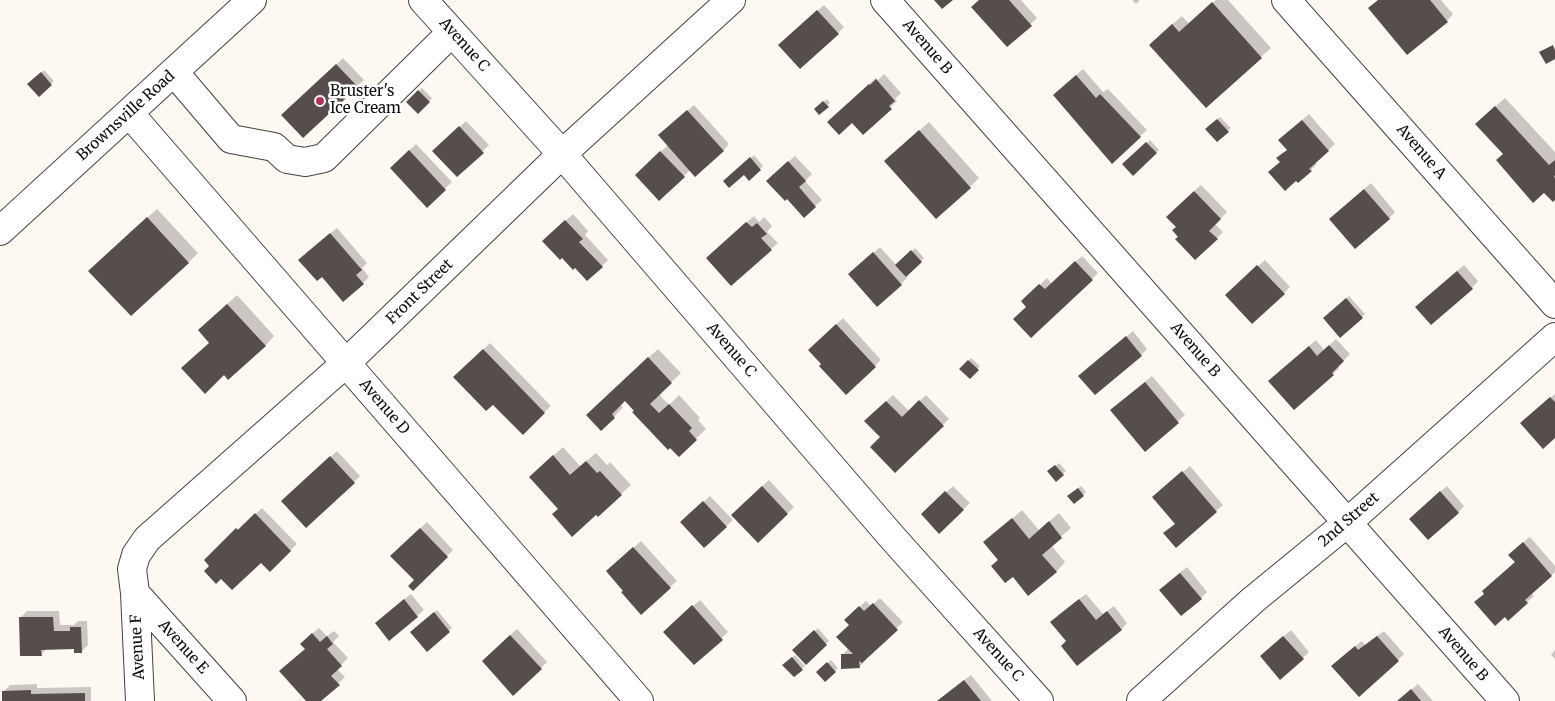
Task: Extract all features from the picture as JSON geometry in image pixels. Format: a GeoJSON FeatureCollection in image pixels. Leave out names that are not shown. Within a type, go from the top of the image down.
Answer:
{"type":"FeatureCollection","features":[{"type":"Feature","properties":{"kind":"street","name":"Brownsville Road"},"geometry":{"type":"LineString","coordinates":[[0,231],[252,0]]}},
{"type":"Feature","properties":{"kind":"street","name":"Avenue C"},"geometry":{"type":"LineString","coordinates":[[423,0],[562,154],[891,536],[1039,701]]}},
{"type":"Feature","properties":{"kind":"street","name":"Front Street"},"geometry":{"type":"LineString","coordinates":[[135,594],[132,569],[136,555],[147,539],[346,364],[562,154],[731,0]]}},
{"type":"Feature","properties":{"kind":"street","name":"Avenue B"},"geometry":{"type":"LineString","coordinates":[[885,0],[1505,701]]}},
{"type":"Feature","properties":{"kind":"street","name":"Avenue A"},"geometry":{"type":"LineString","coordinates":[[1286,0],[1555,304]]}},
{"type":"Feature","properties":{"kind":"street"},"geometry":{"type":"LineString","coordinates":[[174,72],[230,140],[274,148],[288,159],[305,162],[324,158],[452,32]]}},
{"type":"Feature","properties":{"kind":"street","name":"Avenue D"},"geometry":{"type":"LineString","coordinates":[[129,113],[640,701]]}},
{"type":"Feature","properties":{"kind":"street","name":"2nd Street"},"geometry":{"type":"LineString","coordinates":[[1140,701],[1253,600],[1347,523],[1555,338]]}},
{"type":"Feature","properties":{"kind":"street","name":"Avenue F"},"geometry":{"type":"LineString","coordinates":[[135,594],[140,701]]}},
{"type":"Feature","properties":{"kind":"street","name":"Avenue E"},"geometry":{"type":"LineString","coordinates":[[135,594],[232,701]]}},
{"type":"Feature","properties":{"kind":"building"},"geometry":{"type":"Polygon","coordinates":[[[934,0],[953,0],[942,9],[934,0]]]}},
{"type":"Feature","properties":{"kind":"building"},"geometry":{"type":"Polygon","coordinates":[[[979,0],[1009,0],[1032,26],[1007,47],[971,7],[979,0]]]}},
{"type":"Feature","properties":{"kind":"building"},"geometry":{"type":"Polygon","coordinates":[[[1378,0],[1430,0],[1448,22],[1407,55],[1368,8],[1378,0]]]}},
{"type":"Feature","properties":{"kind":"building"},"geometry":{"type":"Polygon","coordinates":[[[1212,2],[1262,58],[1206,108],[1149,45],[1172,24],[1179,32],[1212,2]]]}},
{"type":"Feature","properties":{"kind":"building"},"geometry":{"type":"Polygon","coordinates":[[[817,10],[839,34],[800,69],[778,45],[817,10]]]}},
{"type":"Feature","properties":{"kind":"building"},"geometry":{"type":"Polygon","coordinates":[[[1553,45],[1555,59],[1546,64],[1539,52],[1553,45]]]}},
{"type":"Feature","properties":{"kind":"building","name":"Bruster's Ice Cream"},"geometry":{"type":"Polygon","coordinates":[[[336,64],[358,87],[303,138],[281,115],[336,64]]]}},
{"type":"Feature","properties":{"kind":"building"},"geometry":{"type":"Polygon","coordinates":[[[41,72],[52,85],[39,97],[27,84],[41,72]]]}},
{"type":"Feature","properties":{"kind":"building"},"geometry":{"type":"Polygon","coordinates":[[[1076,75],[1096,98],[1100,94],[1141,137],[1112,164],[1053,95],[1076,75]]]}},
{"type":"Feature","properties":{"kind":"building"},"geometry":{"type":"Polygon","coordinates":[[[876,79],[895,101],[889,106],[892,109],[863,135],[852,123],[839,135],[827,122],[876,79]]]}},
{"type":"Feature","properties":{"kind":"building"},"geometry":{"type":"Polygon","coordinates":[[[418,90],[430,102],[418,114],[406,102],[418,90]]]}},
{"type":"Feature","properties":{"kind":"building"},"geometry":{"type":"Polygon","coordinates":[[[823,101],[829,107],[819,115],[814,109],[823,101]]]}},
{"type":"Feature","properties":{"kind":"building"},"geometry":{"type":"Polygon","coordinates":[[[1495,106],[1549,165],[1555,160],[1555,200],[1553,202],[1544,193],[1533,203],[1496,160],[1503,154],[1475,124],[1495,106]]]}},
{"type":"Feature","properties":{"kind":"building"},"geometry":{"type":"Polygon","coordinates":[[[687,110],[724,151],[695,177],[658,135],[687,110]]]}},
{"type":"Feature","properties":{"kind":"building"},"geometry":{"type":"Polygon","coordinates":[[[1217,119],[1229,132],[1217,142],[1205,129],[1217,119]]]}},
{"type":"Feature","properties":{"kind":"building"},"geometry":{"type":"Polygon","coordinates":[[[1302,120],[1329,151],[1309,169],[1312,171],[1285,191],[1268,172],[1280,162],[1276,158],[1287,150],[1278,140],[1302,120]]]}},
{"type":"Feature","properties":{"kind":"building"},"geometry":{"type":"Polygon","coordinates":[[[459,126],[484,153],[457,177],[432,151],[459,126]]]}},
{"type":"Feature","properties":{"kind":"building"},"geometry":{"type":"Polygon","coordinates":[[[919,130],[971,188],[936,219],[884,161],[919,130]]]}},
{"type":"Feature","properties":{"kind":"building"},"geometry":{"type":"Polygon","coordinates":[[[1146,142],[1157,153],[1133,176],[1122,164],[1146,142]]]}},
{"type":"Feature","properties":{"kind":"building"},"geometry":{"type":"Polygon","coordinates":[[[409,150],[446,190],[427,208],[390,168],[409,150]]]}},
{"type":"Feature","properties":{"kind":"building"},"geometry":{"type":"Polygon","coordinates":[[[660,151],[685,177],[659,201],[635,175],[660,151]]]}},
{"type":"Feature","properties":{"kind":"building"},"geometry":{"type":"Polygon","coordinates":[[[750,157],[761,170],[749,181],[744,175],[729,188],[723,181],[750,157]]]}},
{"type":"Feature","properties":{"kind":"building"},"geometry":{"type":"Polygon","coordinates":[[[788,161],[806,181],[799,187],[816,207],[804,218],[787,199],[785,201],[766,181],[788,161]]]}},
{"type":"Feature","properties":{"kind":"building"},"geometry":{"type":"Polygon","coordinates":[[[1364,189],[1390,219],[1355,249],[1329,219],[1364,189]]]}},
{"type":"Feature","properties":{"kind":"building"},"geometry":{"type":"Polygon","coordinates":[[[1194,191],[1221,219],[1209,231],[1218,239],[1195,260],[1175,239],[1178,237],[1172,230],[1176,227],[1166,217],[1194,191]]]}},
{"type":"Feature","properties":{"kind":"building"},"geometry":{"type":"Polygon","coordinates":[[[147,217],[189,263],[131,316],[88,271],[147,217]]]}},
{"type":"Feature","properties":{"kind":"building"},"geometry":{"type":"Polygon","coordinates":[[[565,220],[583,239],[579,242],[603,267],[587,281],[575,268],[573,270],[562,258],[560,260],[542,241],[565,220]]]}},
{"type":"Feature","properties":{"kind":"building"},"geometry":{"type":"Polygon","coordinates":[[[746,222],[752,227],[757,223],[767,234],[761,238],[772,250],[731,286],[706,258],[746,222]]]}},
{"type":"Feature","properties":{"kind":"building"},"geometry":{"type":"Polygon","coordinates":[[[330,233],[362,270],[356,275],[364,284],[343,302],[322,277],[317,281],[298,260],[330,233]]]}},
{"type":"Feature","properties":{"kind":"building"},"geometry":{"type":"Polygon","coordinates":[[[911,250],[922,262],[906,277],[895,265],[911,250]]]}},
{"type":"Feature","properties":{"kind":"building"},"geometry":{"type":"Polygon","coordinates":[[[873,252],[902,285],[877,307],[848,274],[873,252]]]}},
{"type":"Feature","properties":{"kind":"building"},"geometry":{"type":"Polygon","coordinates":[[[1075,261],[1093,280],[1031,338],[1013,319],[1026,307],[1021,301],[1039,284],[1045,289],[1075,261]]]}},
{"type":"Feature","properties":{"kind":"building"},"geometry":{"type":"Polygon","coordinates":[[[1257,265],[1285,294],[1252,324],[1225,295],[1257,265]]]}},
{"type":"Feature","properties":{"kind":"building"},"geometry":{"type":"Polygon","coordinates":[[[1457,271],[1473,289],[1431,325],[1415,307],[1457,271]]]}},
{"type":"Feature","properties":{"kind":"building"},"geometry":{"type":"Polygon","coordinates":[[[1346,298],[1363,318],[1340,338],[1323,318],[1346,298]]]}},
{"type":"Feature","properties":{"kind":"building"},"geometry":{"type":"Polygon","coordinates":[[[227,304],[266,346],[228,380],[224,375],[205,394],[181,368],[209,343],[198,330],[227,304]]]}},
{"type":"Feature","properties":{"kind":"building"},"geometry":{"type":"Polygon","coordinates":[[[836,324],[876,367],[846,395],[819,366],[821,364],[808,350],[836,324]]]}},
{"type":"Feature","properties":{"kind":"building"},"geometry":{"type":"Polygon","coordinates":[[[1126,336],[1142,356],[1095,395],[1078,376],[1126,336]]]}},
{"type":"Feature","properties":{"kind":"building"},"geometry":{"type":"Polygon","coordinates":[[[1329,345],[1344,361],[1332,373],[1334,375],[1294,410],[1268,381],[1309,346],[1317,356],[1329,345]]]}},
{"type":"Feature","properties":{"kind":"building"},"geometry":{"type":"Polygon","coordinates":[[[483,349],[545,413],[523,435],[493,405],[486,411],[453,377],[483,349]]]}},
{"type":"Feature","properties":{"kind":"building"},"geometry":{"type":"Polygon","coordinates":[[[648,357],[672,383],[650,404],[659,413],[669,404],[692,428],[689,431],[697,440],[679,457],[670,448],[668,450],[632,412],[634,411],[625,401],[612,414],[615,418],[601,431],[586,415],[648,357]]]}},
{"type":"Feature","properties":{"kind":"building"},"geometry":{"type":"Polygon","coordinates":[[[968,360],[979,370],[970,379],[959,369],[968,360]]]}},
{"type":"Feature","properties":{"kind":"building"},"geometry":{"type":"Polygon","coordinates":[[[1145,382],[1179,423],[1145,452],[1110,410],[1145,382]]]}},
{"type":"Feature","properties":{"kind":"building"},"geometry":{"type":"Polygon","coordinates":[[[1550,397],[1555,402],[1555,438],[1543,449],[1520,423],[1550,397]]]}},
{"type":"Feature","properties":{"kind":"building"},"geometry":{"type":"Polygon","coordinates":[[[919,400],[944,426],[895,473],[870,447],[880,437],[864,421],[886,401],[902,417],[919,400]]]}},
{"type":"Feature","properties":{"kind":"building"},"geometry":{"type":"Polygon","coordinates":[[[553,455],[570,475],[586,461],[597,473],[600,471],[622,495],[572,537],[552,514],[558,509],[529,477],[553,455]]]}},
{"type":"Feature","properties":{"kind":"building"},"geometry":{"type":"Polygon","coordinates":[[[330,456],[355,483],[306,528],[281,501],[330,456]]]}},
{"type":"Feature","properties":{"kind":"building"},"geometry":{"type":"Polygon","coordinates":[[[1055,465],[1064,475],[1056,482],[1047,471],[1055,465]]]}},
{"type":"Feature","properties":{"kind":"building"},"geometry":{"type":"Polygon","coordinates":[[[1182,471],[1217,512],[1176,548],[1163,533],[1175,524],[1152,497],[1182,471]]]}},
{"type":"Feature","properties":{"kind":"building"},"geometry":{"type":"Polygon","coordinates":[[[762,486],[788,514],[758,543],[731,515],[762,486]]]}},
{"type":"Feature","properties":{"kind":"building"},"geometry":{"type":"Polygon","coordinates":[[[1078,488],[1084,496],[1074,504],[1067,496],[1078,488]]]}},
{"type":"Feature","properties":{"kind":"building"},"geometry":{"type":"Polygon","coordinates":[[[945,491],[964,510],[939,534],[921,514],[945,491]]]}},
{"type":"Feature","properties":{"kind":"building"},"geometry":{"type":"Polygon","coordinates":[[[1440,491],[1459,513],[1428,540],[1409,519],[1440,491]]]}},
{"type":"Feature","properties":{"kind":"building"},"geometry":{"type":"Polygon","coordinates":[[[703,501],[727,527],[704,548],[680,522],[703,501]]]}},
{"type":"Feature","properties":{"kind":"building"},"geometry":{"type":"Polygon","coordinates":[[[255,513],[291,551],[270,572],[261,563],[232,590],[221,579],[216,584],[204,571],[209,566],[204,560],[236,528],[238,530],[255,513]]]}},
{"type":"Feature","properties":{"kind":"building"},"geometry":{"type":"Polygon","coordinates":[[[1012,518],[1029,539],[1049,521],[1062,538],[1042,555],[1057,572],[1028,596],[1013,577],[1005,583],[991,566],[998,560],[983,542],[1012,518]]]}},
{"type":"Feature","properties":{"kind":"building"},"geometry":{"type":"Polygon","coordinates":[[[420,528],[448,557],[413,591],[408,586],[414,580],[390,556],[420,528]]]}},
{"type":"Feature","properties":{"kind":"building"},"geometry":{"type":"Polygon","coordinates":[[[1523,542],[1552,576],[1525,600],[1528,603],[1508,621],[1505,617],[1495,626],[1474,602],[1484,594],[1482,591],[1515,562],[1508,555],[1523,542]]]}},
{"type":"Feature","properties":{"kind":"building"},"geometry":{"type":"Polygon","coordinates":[[[633,547],[671,588],[641,615],[606,571],[633,547]]]}},
{"type":"Feature","properties":{"kind":"building"},"geometry":{"type":"Polygon","coordinates":[[[1180,573],[1202,599],[1181,616],[1159,590],[1180,573]]]}},
{"type":"Feature","properties":{"kind":"building"},"geometry":{"type":"Polygon","coordinates":[[[404,599],[418,617],[389,641],[375,623],[404,599]]]}},
{"type":"Feature","properties":{"kind":"building"},"geometry":{"type":"Polygon","coordinates":[[[1079,599],[1096,620],[1107,611],[1122,630],[1077,666],[1061,646],[1066,641],[1050,622],[1079,599]]]}},
{"type":"Feature","properties":{"kind":"building"},"geometry":{"type":"Polygon","coordinates":[[[873,603],[898,630],[862,663],[859,661],[860,668],[841,669],[841,654],[853,654],[836,637],[849,625],[844,620],[859,606],[864,611],[873,603]]]}},
{"type":"Feature","properties":{"kind":"building"},"geometry":{"type":"Polygon","coordinates":[[[692,605],[723,640],[694,665],[663,632],[692,605]]]}},
{"type":"Feature","properties":{"kind":"building"},"geometry":{"type":"Polygon","coordinates":[[[434,612],[450,632],[427,652],[410,632],[434,612]]]}},
{"type":"Feature","properties":{"kind":"building"},"geometry":{"type":"Polygon","coordinates":[[[19,617],[53,617],[54,631],[70,631],[70,627],[81,627],[82,653],[74,653],[74,649],[41,650],[42,656],[20,656],[19,617]]]}},
{"type":"Feature","properties":{"kind":"building"},"geometry":{"type":"Polygon","coordinates":[[[814,630],[827,645],[806,665],[792,650],[814,630]]]}},
{"type":"Feature","properties":{"kind":"building"},"geometry":{"type":"Polygon","coordinates":[[[312,633],[320,642],[327,636],[333,644],[327,649],[342,666],[331,676],[340,685],[321,701],[306,701],[279,671],[305,649],[300,644],[312,633]]]}},
{"type":"Feature","properties":{"kind":"building"},"geometry":{"type":"Polygon","coordinates":[[[510,635],[542,669],[513,696],[482,661],[510,635]]]}},
{"type":"Feature","properties":{"kind":"building"},"geometry":{"type":"Polygon","coordinates":[[[1283,636],[1304,659],[1280,680],[1260,656],[1283,636]]]}},
{"type":"Feature","properties":{"kind":"building"},"geometry":{"type":"Polygon","coordinates":[[[1377,636],[1399,661],[1359,697],[1331,666],[1355,646],[1358,650],[1377,636]]]}},
{"type":"Feature","properties":{"kind":"building"},"geometry":{"type":"Polygon","coordinates":[[[792,657],[803,670],[794,677],[782,665],[792,657]]]}},
{"type":"Feature","properties":{"kind":"building"},"geometry":{"type":"Polygon","coordinates":[[[827,662],[836,672],[825,682],[816,672],[827,662]]]}},
{"type":"Feature","properties":{"kind":"building"},"geometry":{"type":"Polygon","coordinates":[[[964,680],[981,701],[937,701],[964,680]]]}},
{"type":"Feature","properties":{"kind":"building"},"geometry":{"type":"Polygon","coordinates":[[[1411,689],[1421,701],[1397,701],[1411,689]]]}},
{"type":"Feature","properties":{"kind":"building"},"geometry":{"type":"Polygon","coordinates":[[[31,690],[31,694],[85,693],[85,701],[2,701],[2,691],[31,690]]]}},
{"type":"Feature","properties":{"kind":"place","name":"Bruster's Ice Cream"},"geometry":{"type":"Point","coordinates":[320,101]}}]}
